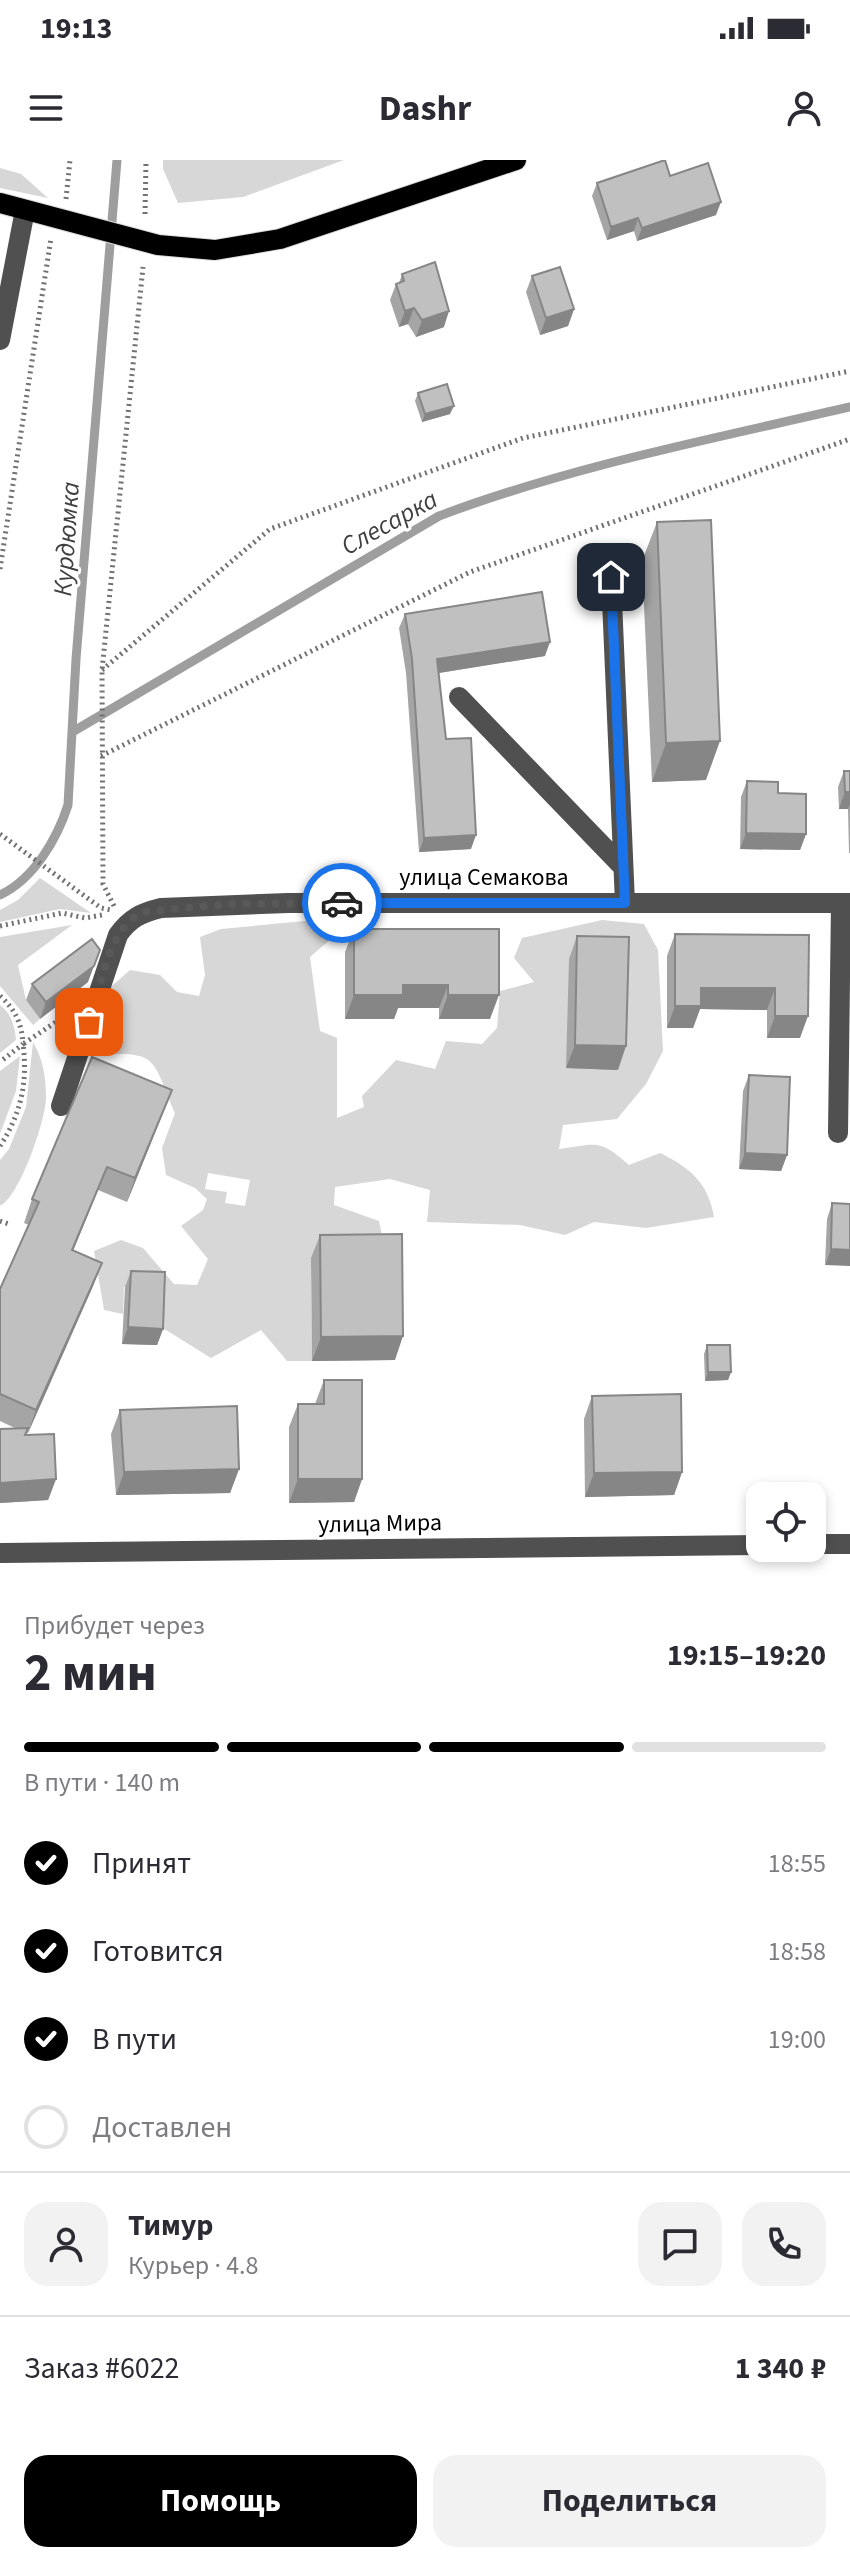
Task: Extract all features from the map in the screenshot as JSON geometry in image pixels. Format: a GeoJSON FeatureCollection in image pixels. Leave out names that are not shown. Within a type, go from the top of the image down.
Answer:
{"type":"FeatureCollection","features":[{"type":"Feature","properties":{"kind":"main road"},"geometry":{"type":"LineString","coordinates":[[0,203],[158,245],[215,250],[269,242],[516,160]]}},
{"type":"Feature","properties":{"kind":"street"},"geometry":{"type":"LineString","coordinates":[[0,340],[25,210]]}},
{"type":"Feature","properties":{"kind":"street"},"geometry":{"type":"LineString","coordinates":[[611,577],[625,903]]}},
{"type":"Feature","properties":{"kind":"street"},"geometry":{"type":"LineString","coordinates":[[459,697],[623,867]]}},
{"type":"Feature","properties":{"kind":"street","name":"улица Семакова"},"geometry":{"type":"LineString","coordinates":[[61,1106],[124,926],[141,912],[161,908],[288,903],[846,903]]}},
{"type":"Feature","properties":{"kind":"street"},"geometry":{"type":"LineString","coordinates":[[838,1133],[844,1054],[846,903]]}},
{"type":"Feature","properties":{"kind":"street"},"geometry":{"type":"LineString","coordinates":[[826,1544],[850,1544]]}},
{"type":"Feature","properties":{"kind":"street","name":"улица Мира"},"geometry":{"type":"LineString","coordinates":[[0,1553],[746,1545]]}},
{"type":"Feature","properties":{"kind":"path"},"geometry":{"type":"LineString","coordinates":[[145,214],[146,160]]}},
{"type":"Feature","properties":{"kind":"path"},"geometry":{"type":"LineString","coordinates":[[0,569],[50,240]]}},
{"type":"Feature","properties":{"kind":"path"},"geometry":{"type":"LineString","coordinates":[[0,926],[62,913],[85,918],[117,912],[103,884],[102,670],[143,267]]}},
{"type":"Feature","properties":{"kind":"path"},"geometry":{"type":"LineString","coordinates":[[102,670],[270,529],[523,438],[850,371]]}},
{"type":"Feature","properties":{"kind":"path"},"geometry":{"type":"LineString","coordinates":[[101,756],[470,572],[850,439]]}},
{"type":"Feature","properties":{"kind":"path"},"geometry":{"type":"LineString","coordinates":[[0,834],[101,908]]}},
{"type":"Feature","properties":{"kind":"path"},"geometry":{"type":"LineString","coordinates":[[0,1062],[98,995]]}},
{"type":"Feature","properties":{"kind":"path"},"geometry":{"type":"LineString","coordinates":[[0,996],[11,1005],[18,1020],[26,1064],[22,1103],[0,1146]]}},
{"type":"Feature","properties":{"kind":"path"},"geometry":{"type":"LineString","coordinates":[[0,1221],[9,1224]]}},
{"type":"Feature","properties":{"kind":"shaded area"},"geometry":{"type":"Polygon","coordinates":[[[163,160],[344,160],[243,197],[178,203],[163,169],[163,160]]]}},
{"type":"Feature","properties":{"kind":"shaded area"},"geometry":{"type":"Polygon","coordinates":[[[0,168],[21,174],[48,198],[0,188],[0,168]]]}},
{"type":"Feature","properties":{"kind":"shaded area"},"geometry":{"type":"Polygon","coordinates":[[[40,878],[91,913],[60,909],[0,922],[0,910],[18,900],[40,878]]]}},
{"type":"Feature","properties":{"kind":"shaded area"},"geometry":{"type":"Polygon","coordinates":[[[315,920],[332,938],[310,957],[320,1031],[337,1038],[337,1118],[364,1107],[362,1096],[396,1060],[435,1069],[446,1041],[482,1044],[497,1028],[500,991],[534,982],[514,958],[522,938],[602,920],[644,924],[658,950],[663,1051],[646,1084],[617,1119],[563,1125],[559,1149],[597,1145],[611,1150],[629,1165],[660,1153],[696,1178],[707,1195],[714,1217],[646,1228],[594,1222],[565,1235],[520,1225],[427,1222],[430,1190],[390,1179],[335,1187],[334,1205],[379,1221],[384,1244],[311,1258],[312,1361],[287,1361],[261,1330],[211,1358],[158,1325],[158,1288],[124,1287],[123,1314],[104,1310],[94,1251],[121,1240],[143,1248],[174,1284],[197,1285],[208,1259],[181,1226],[203,1210],[207,1199],[195,1188],[166,1175],[162,1148],[175,1113],[156,1069],[142,1057],[131,1054],[95,1055],[105,992],[130,970],[160,975],[177,992],[199,996],[205,975],[200,937],[221,929],[315,920]],[[208,1173],[205,1189],[227,1192],[225,1203],[245,1206],[250,1180],[208,1173]]]}},
{"type":"Feature","properties":{"kind":"shaded area"},"geometry":{"type":"Polygon","coordinates":[[[72,925],[18,965],[26,1000],[40,1019],[33,1025],[0,986],[0,937],[72,925]]]}},
{"type":"Feature","properties":{"kind":"shaded area"},"geometry":{"type":"Polygon","coordinates":[[[0,1005],[12,1020],[16,1040],[0,1053],[0,1005]]]}},
{"type":"Feature","properties":{"kind":"shaded area"},"geometry":{"type":"Polygon","coordinates":[[[33,1042],[45,1075],[45,1108],[23,1173],[16,1188],[0,1206],[0,1160],[9,1149],[26,1107],[33,1042]]]}},
{"type":"Feature","properties":{"kind":"shaded area"},"geometry":{"type":"Polygon","coordinates":[[[20,1056],[16,1091],[0,1134],[0,1071],[20,1056]]]}},
{"type":"Feature","properties":{"kind":"building"},"geometry":{"type":"Polygon","coordinates":[[[665,160],[670,176],[708,163],[721,202],[642,228],[638,218],[611,227],[597,183],[665,160]]]}},
{"type":"Feature","properties":{"kind":"building"},"geometry":{"type":"Polygon","coordinates":[[[435,262],[449,311],[422,320],[414,308],[405,311],[396,284],[404,281],[402,274],[435,262]]]}},
{"type":"Feature","properties":{"kind":"building"},"geometry":{"type":"Polygon","coordinates":[[[560,267],[574,309],[546,318],[532,276],[560,267]]]}},
{"type":"Feature","properties":{"kind":"building"},"geometry":{"type":"Polygon","coordinates":[[[447,384],[454,406],[425,414],[418,393],[447,384]]]}},
{"type":"Feature","properties":{"kind":"building"},"geometry":{"type":"Polygon","coordinates":[[[711,520],[720,741],[666,743],[657,522],[711,520]]]}},
{"type":"Feature","properties":{"kind":"building"},"geometry":{"type":"Polygon","coordinates":[[[542,592],[550,642],[437,659],[446,739],[471,738],[476,835],[424,838],[412,659],[405,614],[542,592]]]}},
{"type":"Feature","properties":{"kind":"building"},"geometry":{"type":"Polygon","coordinates":[[[844,771],[850,771],[850,792],[845,792],[844,771]]]}},
{"type":"Feature","properties":{"kind":"building"},"geometry":{"type":"Polygon","coordinates":[[[747,781],[778,782],[778,793],[806,794],[806,834],[746,833],[747,781]]]}},
{"type":"Feature","properties":{"kind":"building"},"geometry":{"type":"Polygon","coordinates":[[[354,929],[499,929],[499,995],[448,995],[448,985],[403,985],[403,995],[354,995],[354,929]]]}},
{"type":"Feature","properties":{"kind":"building"},"geometry":{"type":"Polygon","coordinates":[[[675,934],[809,935],[808,1016],[775,1016],[775,988],[701,988],[701,1006],[675,1006],[675,934]]]}},
{"type":"Feature","properties":{"kind":"building"},"geometry":{"type":"Polygon","coordinates":[[[577,936],[629,937],[626,1046],[575,1045],[577,936]]]}},
{"type":"Feature","properties":{"kind":"building"},"geometry":{"type":"Polygon","coordinates":[[[92,939],[100,950],[94,966],[46,1002],[32,984],[92,939]]]}},
{"type":"Feature","properties":{"kind":"building"},"geometry":{"type":"Polygon","coordinates":[[[92,1057],[172,1090],[135,1178],[107,1167],[72,1250],[102,1263],[36,1410],[0,1394],[0,1289],[39,1202],[32,1199],[92,1057]]]}},
{"type":"Feature","properties":{"kind":"building"},"geometry":{"type":"Polygon","coordinates":[[[749,1075],[790,1077],[787,1155],[745,1153],[749,1075]]]}},
{"type":"Feature","properties":{"kind":"building"},"geometry":{"type":"Polygon","coordinates":[[[832,1203],[850,1204],[850,1250],[831,1249],[832,1203]]]}},
{"type":"Feature","properties":{"kind":"building"},"geometry":{"type":"Polygon","coordinates":[[[402,1234],[403,1336],[321,1337],[320,1235],[402,1234]]]}},
{"type":"Feature","properties":{"kind":"building"},"geometry":{"type":"Polygon","coordinates":[[[131,1271],[165,1272],[163,1329],[128,1327],[131,1271]]]}},
{"type":"Feature","properties":{"kind":"building"},"geometry":{"type":"Polygon","coordinates":[[[707,1345],[730,1345],[731,1372],[708,1372],[707,1345]]]}},
{"type":"Feature","properties":{"kind":"building"},"geometry":{"type":"Polygon","coordinates":[[[324,1380],[362,1380],[362,1479],[298,1479],[298,1404],[324,1404],[324,1380]]]}},
{"type":"Feature","properties":{"kind":"building"},"geometry":{"type":"Polygon","coordinates":[[[681,1394],[682,1472],[594,1473],[592,1396],[681,1394]]]}},
{"type":"Feature","properties":{"kind":"building"},"geometry":{"type":"Polygon","coordinates":[[[237,1406],[239,1469],[124,1472],[120,1410],[237,1406]]]}},
{"type":"Feature","properties":{"kind":"building"},"geometry":{"type":"Polygon","coordinates":[[[28,1428],[25,1435],[54,1434],[56,1479],[0,1483],[0,1429],[28,1428]]]}},
{"type":"Feature","properties":{"kind":"waterway","name":"Курдюмка"},"geometry":{"type":"LineString","coordinates":[[0,895],[23,879],[43,857],[68,805],[76,659],[117,160]]}},
{"type":"Feature","properties":{"kind":"waterway","name":"Слесарка"},"geometry":{"type":"LineString","coordinates":[[74,731],[439,516],[591,468],[850,407]]}},
{"type":"Feature","properties":{"kind":"way so far"},"geometry":{"type":"LineString","coordinates":[[89,1022],[118,935],[129,920],[141,912],[231,904],[342,903]]}},
{"type":"Feature","properties":{"kind":"route"},"geometry":{"type":"LineString","coordinates":[[342,903],[625,903],[611,577]]}}]}
